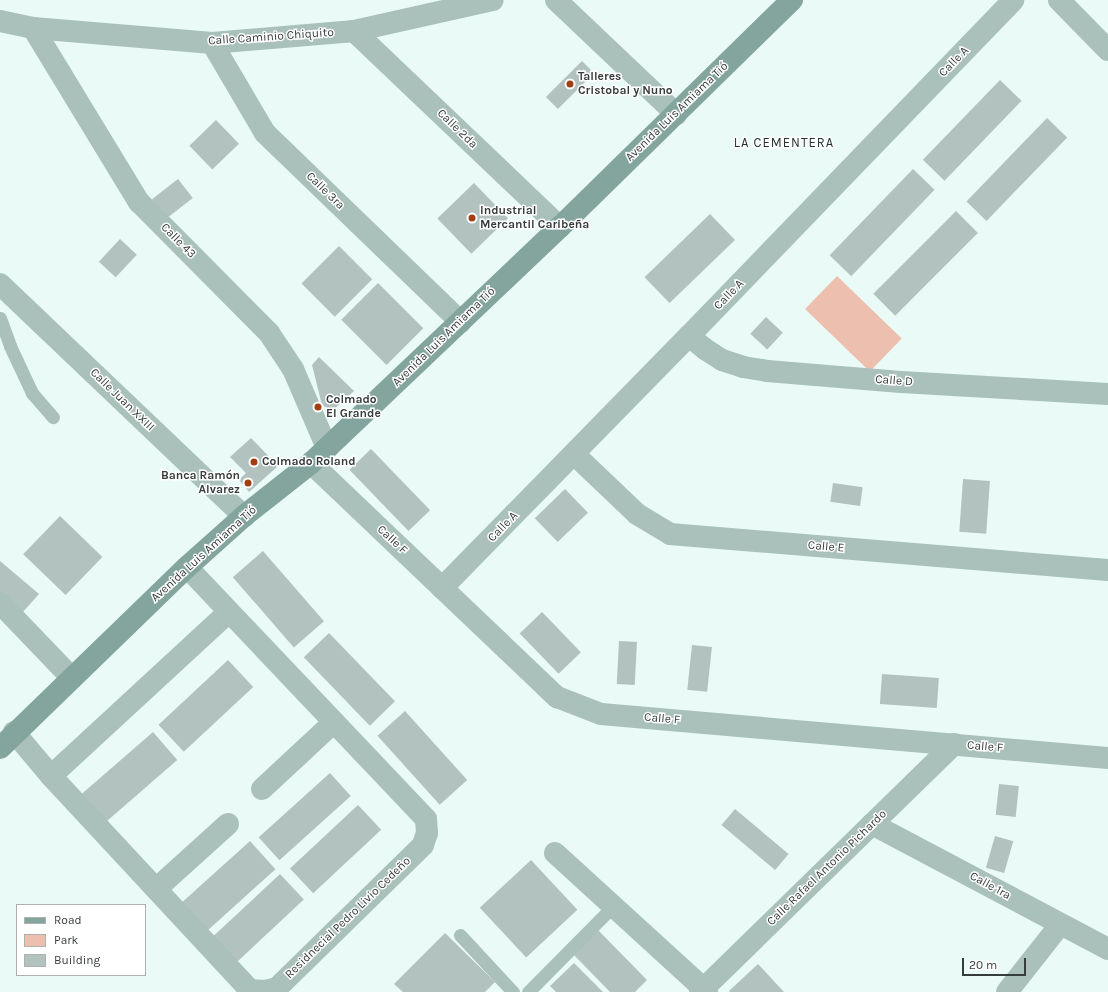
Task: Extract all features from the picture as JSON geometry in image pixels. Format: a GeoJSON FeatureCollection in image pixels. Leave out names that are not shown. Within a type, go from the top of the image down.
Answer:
{"type":"FeatureCollection","features":[{"type":"Feature","properties":{"kind":"main road","name":"Avenida Luis Amiama Tió"},"geometry":{"type":"LineString","coordinates":[[7,740],[187,567],[244,516],[311,463],[461,322],[792,0]]}},
{"type":"Feature","properties":{"kind":"street","name":"Calle Caminio Chiquito"},"geometry":{"type":"LineString","coordinates":[[0,21],[33,28],[212,43],[354,31],[493,0]]}},
{"type":"Feature","properties":{"kind":"street"},"geometry":{"type":"LineString","coordinates":[[556,0],[676,114]]}},
{"type":"Feature","properties":{"kind":"street","name":"Calle A"},"geometry":{"type":"LineString","coordinates":[[442,588],[689,336],[1014,0]]}},
{"type":"Feature","properties":{"kind":"street"},"geometry":{"type":"LineString","coordinates":[[1059,0],[1108,50]]}},
{"type":"Feature","properties":{"kind":"street","name":"Calle 43"},"geometry":{"type":"LineString","coordinates":[[33,28],[139,202],[269,333],[293,369],[327,448]]}},
{"type":"Feature","properties":{"kind":"street","name":"Calle 2da"},"geometry":{"type":"LineString","coordinates":[[354,31],[560,227]]}},
{"type":"Feature","properties":{"kind":"street","name":"Calle 3ra"},"geometry":{"type":"LineString","coordinates":[[212,43],[265,133],[461,322]]}},
{"type":"Feature","properties":{"kind":"street","name":"Calle Juan XXIII"},"geometry":{"type":"LineString","coordinates":[[2,292],[244,516]]}},
{"type":"Feature","properties":{"kind":"street","name":"Calle D"},"geometry":{"type":"LineString","coordinates":[[689,336],[722,360],[743,367],[767,372],[901,382],[1108,394]]}},
{"type":"Feature","properties":{"kind":"street","name":"Calle E"},"geometry":{"type":"LineString","coordinates":[[574,454],[637,514],[670,534],[1108,570]]}},
{"type":"Feature","properties":{"kind":"street","name":"Calle F"},"geometry":{"type":"LineString","coordinates":[[311,463],[557,697],[601,714],[1108,758]]}},
{"type":"Feature","properties":{"kind":"street","name":"Residnecial Pedro Livio Cedeño"},"geometry":{"type":"LineString","coordinates":[[7,740],[51,776],[250,990],[264,991],[277,988],[423,845],[427,833],[426,819],[187,567]]}},
{"type":"Feature","properties":{"kind":"street"},"geometry":{"type":"LineString","coordinates":[[0,603],[72,678]]}},
{"type":"Feature","properties":{"kind":"street"},"geometry":{"type":"LineString","coordinates":[[51,776],[229,612]]}},
{"type":"Feature","properties":{"kind":"street"},"geometry":{"type":"LineString","coordinates":[[262,789],[334,722]]}},
{"type":"Feature","properties":{"kind":"street","name":"Calle Rafael Antonio Pichardo"},"geometry":{"type":"LineString","coordinates":[[703,991],[954,744]]}},
{"type":"Feature","properties":{"kind":"street"},"geometry":{"type":"LineString","coordinates":[[156,889],[228,824]]}},
{"type":"Feature","properties":{"kind":"street","name":"Calle 1ra"},"geometry":{"type":"LineString","coordinates":[[872,824],[938,858],[1060,925],[1108,949]]}},
{"type":"Feature","properties":{"kind":"street"},"geometry":{"type":"LineString","coordinates":[[555,853],[703,991]]}},
{"type":"Feature","properties":{"kind":"street"},"geometry":{"type":"LineString","coordinates":[[1007,992],[1060,925]]}},
{"type":"Feature","properties":{"kind":"lane"},"geometry":{"type":"LineString","coordinates":[[0,318],[10,346],[32,393],[53,417]]}},
{"type":"Feature","properties":{"kind":"lane"},"geometry":{"type":"LineString","coordinates":[[528,992],[612,907]]}},
{"type":"Feature","properties":{"kind":"lane"},"geometry":{"type":"LineString","coordinates":[[460,935],[513,992]]}},
{"type":"Feature","properties":{"kind":"green space"},"geometry":{"type":"Polygon","coordinates":[[[837,276],[902,339],[870,372],[805,309],[837,276]]]}},
{"type":"Feature","properties":{"kind":"building","name":"Talleres Cristobal y Nuno"},"geometry":{"type":"Polygon","coordinates":[[[582,61],[594,73],[558,109],[546,97],[582,61]]]}},
{"type":"Feature","properties":{"kind":"building"},"geometry":{"type":"Polygon","coordinates":[[[1000,80],[1022,101],[944,181],[923,160],[1000,80]]]}},
{"type":"Feature","properties":{"kind":"building"},"geometry":{"type":"Polygon","coordinates":[[[1047,118],[1067,137],[987,221],[966,201],[1047,118]]]}},
{"type":"Feature","properties":{"kind":"building"},"geometry":{"type":"Polygon","coordinates":[[[216,120],[239,144],[212,169],[189,146],[216,120]]]}},
{"type":"Feature","properties":{"kind":"building"},"geometry":{"type":"Polygon","coordinates":[[[913,169],[935,190],[851,276],[830,255],[913,169]]]}},
{"type":"Feature","properties":{"kind":"building"},"geometry":{"type":"Polygon","coordinates":[[[178,179],[193,198],[167,218],[152,199],[178,179]]]}},
{"type":"Feature","properties":{"kind":"building","name":"Industrial Mercantil Caribeña"},"geometry":{"type":"Polygon","coordinates":[[[474,183],[508,218],[471,254],[437,218],[474,183]]]}},
{"type":"Feature","properties":{"kind":"building"},"geometry":{"type":"Polygon","coordinates":[[[956,211],[978,233],[895,316],[873,294],[956,211]]]}},
{"type":"Feature","properties":{"kind":"building"},"geometry":{"type":"Polygon","coordinates":[[[710,214],[735,240],[670,303],[645,277],[710,214]]]}},
{"type":"Feature","properties":{"kind":"building"},"geometry":{"type":"Polygon","coordinates":[[[120,239],[137,255],[116,277],[99,262],[120,239]]]}},
{"type":"Feature","properties":{"kind":"building"},"geometry":{"type":"Polygon","coordinates":[[[339,246],[372,279],[335,317],[302,283],[339,246]]]}},
{"type":"Feature","properties":{"kind":"building"},"geometry":{"type":"Polygon","coordinates":[[[378,283],[423,328],[386,365],[341,320],[378,283]]]}},
{"type":"Feature","properties":{"kind":"building"},"geometry":{"type":"Polygon","coordinates":[[[766,317],[783,333],[767,350],[750,334],[766,317]]]}},
{"type":"Feature","properties":{"kind":"building"},"geometry":{"type":"Polygon","coordinates":[[[319,357],[354,391],[332,411],[322,405],[312,365],[319,357]]]}},
{"type":"Feature","properties":{"kind":"building","name":"Colmado Roland"},"geometry":{"type":"Polygon","coordinates":[[[251,438],[278,466],[249,492],[239,480],[246,473],[230,457],[251,438]]]}},
{"type":"Feature","properties":{"kind":"building"},"geometry":{"type":"Polygon","coordinates":[[[371,449],[430,510],[408,531],[349,470],[371,449]]]}},
{"type":"Feature","properties":{"kind":"building"},"geometry":{"type":"Polygon","coordinates":[[[963,479],[990,481],[986,534],[959,532],[963,479]]]}},
{"type":"Feature","properties":{"kind":"building"},"geometry":{"type":"Polygon","coordinates":[[[833,483],[863,487],[860,506],[830,502],[833,483]]]}},
{"type":"Feature","properties":{"kind":"building"},"geometry":{"type":"Polygon","coordinates":[[[565,489],[588,513],[558,542],[535,518],[565,489]]]}},
{"type":"Feature","properties":{"kind":"building"},"geometry":{"type":"Polygon","coordinates":[[[60,516],[102,557],[66,595],[23,554],[60,516]]]}},
{"type":"Feature","properties":{"kind":"building"},"geometry":{"type":"Polygon","coordinates":[[[263,551],[324,621],[294,647],[233,577],[263,551]]]}},
{"type":"Feature","properties":{"kind":"building"},"geometry":{"type":"Polygon","coordinates":[[[0,561],[39,594],[22,613],[0,594],[0,561]]]}},
{"type":"Feature","properties":{"kind":"building"},"geometry":{"type":"Polygon","coordinates":[[[542,612],[581,652],[559,674],[520,634],[542,612]]]}},
{"type":"Feature","properties":{"kind":"building"},"geometry":{"type":"Polygon","coordinates":[[[329,633],[395,701],[370,726],[304,657],[329,633]]]}},
{"type":"Feature","properties":{"kind":"building"},"geometry":{"type":"Polygon","coordinates":[[[619,641],[637,642],[635,685],[617,684],[619,641]]]}},
{"type":"Feature","properties":{"kind":"building"},"geometry":{"type":"Polygon","coordinates":[[[692,645],[712,647],[707,692],[687,690],[692,645]]]}},
{"type":"Feature","properties":{"kind":"building"},"geometry":{"type":"Polygon","coordinates":[[[228,660],[253,687],[184,752],[159,725],[228,660]]]}},
{"type":"Feature","properties":{"kind":"building"},"geometry":{"type":"Polygon","coordinates":[[[882,674],[939,678],[937,708],[880,704],[882,674]]]}},
{"type":"Feature","properties":{"kind":"building"},"geometry":{"type":"Polygon","coordinates":[[[405,711],[467,780],[440,805],[378,736],[405,711]]]}},
{"type":"Feature","properties":{"kind":"building"},"geometry":{"type":"Polygon","coordinates":[[[153,732],[177,760],[103,824],[79,796],[153,732]]]}},
{"type":"Feature","properties":{"kind":"building"},"geometry":{"type":"Polygon","coordinates":[[[330,773],[351,796],[279,860],[259,837],[330,773]]]}},
{"type":"Feature","properties":{"kind":"building"},"geometry":{"type":"Polygon","coordinates":[[[999,784],[1019,786],[1016,817],[996,815],[999,784]]]}},
{"type":"Feature","properties":{"kind":"building"},"geometry":{"type":"Polygon","coordinates":[[[358,805],[381,830],[313,893],[290,868],[358,805]]]}},
{"type":"Feature","properties":{"kind":"building"},"geometry":{"type":"Polygon","coordinates":[[[735,809],[789,854],[775,870],[722,825],[735,809]]]}},
{"type":"Feature","properties":{"kind":"building"},"geometry":{"type":"Polygon","coordinates":[[[995,836],[1013,841],[1004,873],[986,868],[995,836]]]}},
{"type":"Feature","properties":{"kind":"building"},"geometry":{"type":"Polygon","coordinates":[[[250,841],[275,869],[206,932],[180,904],[250,841]]]}},
{"type":"Feature","properties":{"kind":"building"},"geometry":{"type":"Polygon","coordinates":[[[531,860],[577,910],[526,957],[480,908],[531,860]]]}},
{"type":"Feature","properties":{"kind":"building"},"geometry":{"type":"Polygon","coordinates":[[[280,874],[304,900],[235,964],[211,938],[280,874]]]}},
{"type":"Feature","properties":{"kind":"building"},"geometry":{"type":"Polygon","coordinates":[[[598,930],[647,980],[635,992],[610,992],[573,954],[598,930]]]}},
{"type":"Feature","properties":{"kind":"building"},"geometry":{"type":"Polygon","coordinates":[[[445,933],[495,982],[485,992],[403,992],[394,984],[445,933]]]}},
{"type":"Feature","properties":{"kind":"building"},"geometry":{"type":"Polygon","coordinates":[[[574,963],[603,992],[556,992],[550,986],[574,963]]]}},
{"type":"Feature","properties":{"kind":"building"},"geometry":{"type":"Polygon","coordinates":[[[758,964],[784,992],[729,991],[758,964]]]}},
{"type":"Feature","properties":{"kind":"place","name":"Talleres Cristobal y Nuno"},"geometry":{"type":"Point","coordinates":[570,84]}},
{"type":"Feature","properties":{"kind":"place","name":"Industrial Mercantil Caribeña"},"geometry":{"type":"Point","coordinates":[472,218]}},
{"type":"Feature","properties":{"kind":"place","name":"Colmado El Grande"},"geometry":{"type":"Point","coordinates":[318,407]}},
{"type":"Feature","properties":{"kind":"place","name":"Colmado Roland"},"geometry":{"type":"Point","coordinates":[254,462]}},
{"type":"Feature","properties":{"kind":"place","name":"Banca Ramón Alvarez"},"geometry":{"type":"Point","coordinates":[248,483]}},
{"type":"Feature","properties":{"kind":"district","name":"LA CEMENTERA"},"geometry":{"type":"Point","coordinates":[784,143]}}]}
